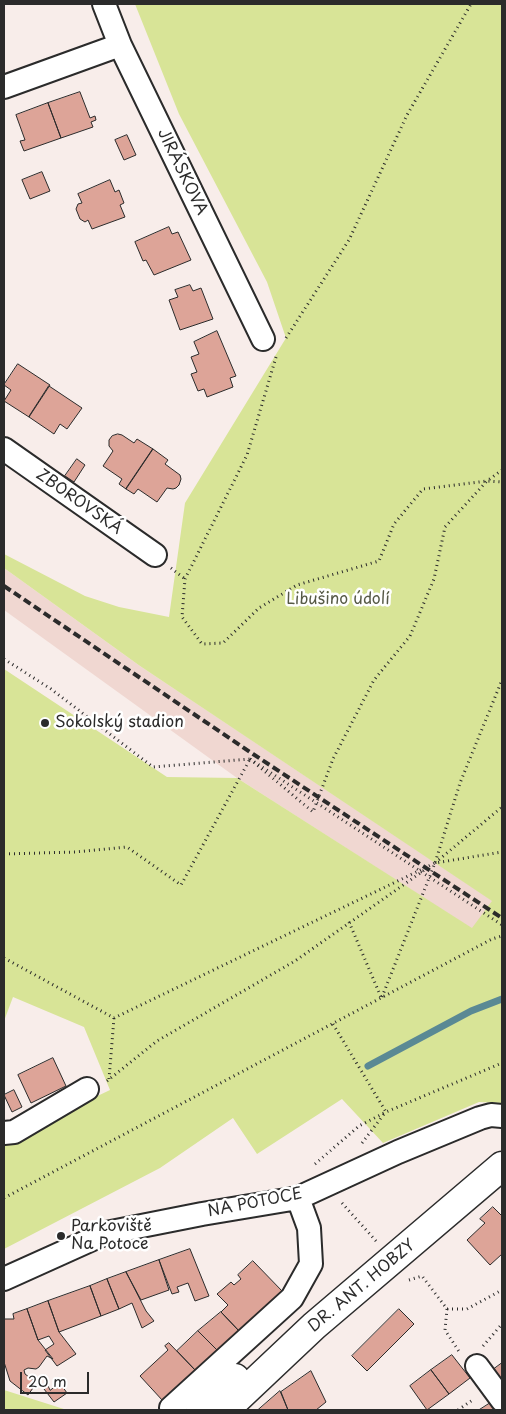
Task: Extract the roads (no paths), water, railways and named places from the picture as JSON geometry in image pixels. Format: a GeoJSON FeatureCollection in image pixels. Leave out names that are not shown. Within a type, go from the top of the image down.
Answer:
{"type":"FeatureCollection","features":[{"type":"Feature","properties":{"kind":"main road","name":"DR. ANT. HOBZY"},"geometry":{"type":"LineString","coordinates":[[225,1410],[314,1326],[502,1166]]}},
{"type":"Feature","properties":{"kind":"main road"},"geometry":{"type":"LineString","coordinates":[[200,1410],[268,1348],[314,1326]]}},
{"type":"Feature","properties":{"kind":"street","name":"JIRÁSKOVA"},"geometry":{"type":"LineString","coordinates":[[104,4],[120,45],[274,345]]}},
{"type":"Feature","properties":{"kind":"street"},"geometry":{"type":"LineString","coordinates":[[4,87],[120,45]]}},
{"type":"Feature","properties":{"kind":"street","name":"ZBOROVSKÁ"},"geometry":{"type":"LineString","coordinates":[[4,449],[155,555]]}},
{"type":"Feature","properties":{"kind":"street"},"geometry":{"type":"LineString","coordinates":[[4,1133],[14,1132],[87,1088]]}},
{"type":"Feature","properties":{"kind":"street","name":"NA POTOCE"},"geometry":{"type":"LineString","coordinates":[[4,1279],[106,1233],[298,1198],[398,1152],[480,1118],[491,1115],[502,1116]]}},
{"type":"Feature","properties":{"kind":"street"},"geometry":{"type":"LineString","coordinates":[[171,1408],[292,1298],[311,1264],[309,1228],[298,1198]]}},
{"type":"Feature","properties":{"kind":"street"},"geometry":{"type":"LineString","coordinates":[[477,1366],[502,1400]]}},
{"type":"Feature","properties":{"kind":"waterway"},"geometry":{"type":"LineString","coordinates":[[368,1066],[471,1011],[502,999]]}},
{"type":"Feature","properties":{"kind":"railway"},"geometry":{"type":"LineString","coordinates":[[4,586],[253,754],[502,918]]}},
{"type":"Feature","properties":{"kind":"place","name":"Sokolský stadion"},"geometry":{"type":"Point","coordinates":[45,723]}},
{"type":"Feature","properties":{"kind":"place","name":"Parkoviště Na Potoce"},"geometry":{"type":"Point","coordinates":[61,1236]}},
{"type":"Feature","properties":{"kind":"park label","name":"Libušino údolí"},"geometry":{"type":"Point","coordinates":[338,600]}}]}
